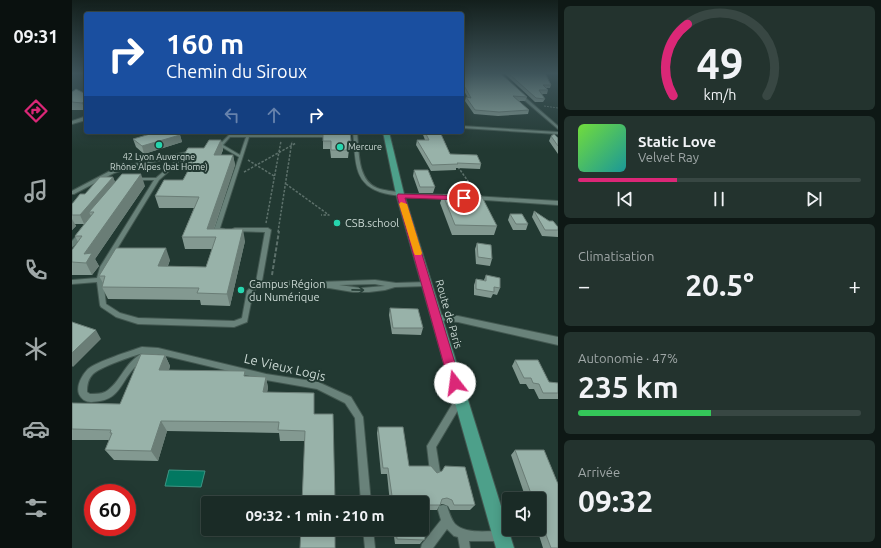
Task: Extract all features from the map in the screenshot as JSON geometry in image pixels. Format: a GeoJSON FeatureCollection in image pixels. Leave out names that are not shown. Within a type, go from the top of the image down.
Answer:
{"type":"FeatureCollection","features":[{"type":"Feature","properties":{"kind":"main road","name":"Route de Paris"},"geometry":{"type":"LineString","coordinates":[[386,134],[400,195],[428,284],[462,406],[504,542]]}},
{"type":"Feature","properties":{"kind":"street"},"geometry":{"type":"LineString","coordinates":[[525,99],[558,128]]}},
{"type":"Feature","properties":{"kind":"street"},"geometry":{"type":"LineString","coordinates":[[72,123],[84,119]]}},
{"type":"Feature","properties":{"kind":"street"},"geometry":{"type":"LineString","coordinates":[[400,195],[456,198]]}},
{"type":"Feature","properties":{"kind":"street"},"geometry":{"type":"LineString","coordinates":[[464,198],[558,203]]}},
{"type":"Feature","properties":{"kind":"street"},"geometry":{"type":"LineString","coordinates":[[437,318],[458,319],[558,341]]}},
{"type":"Feature","properties":{"kind":"lane"},"geometry":{"type":"LineString","coordinates":[[464,127],[558,133]]}},
{"type":"Feature","properties":{"kind":"lane"},"geometry":{"type":"LineString","coordinates":[[206,149],[221,145],[229,134],[248,136],[323,136],[330,134]]}},
{"type":"Feature","properties":{"kind":"lane"},"geometry":{"type":"LineString","coordinates":[[355,134],[361,175],[364,182],[370,188],[378,191],[400,195]]}},
{"type":"Feature","properties":{"kind":"lane"},"geometry":{"type":"LineString","coordinates":[[177,155],[178,161],[157,179],[104,267],[100,280],[103,304],[118,315],[138,321],[234,324],[245,320],[250,291],[259,283],[268,230],[217,230],[248,136]]}},
{"type":"Feature","properties":{"kind":"lane"},"geometry":{"type":"LineString","coordinates":[[221,145],[241,157]]}},
{"type":"Feature","properties":{"kind":"lane"},"geometry":{"type":"LineString","coordinates":[[72,193],[112,172],[199,150]]}},
{"type":"Feature","properties":{"kind":"lane"},"geometry":{"type":"LineString","coordinates":[[130,180],[137,178],[157,179]]}},
{"type":"Feature","properties":{"kind":"lane"},"geometry":{"type":"LineString","coordinates":[[72,244],[87,227]]}},
{"type":"Feature","properties":{"kind":"lane"},"geometry":{"type":"LineString","coordinates":[[72,282],[100,280]]}},
{"type":"Feature","properties":{"kind":"lane"},"geometry":{"type":"LineString","coordinates":[[259,283],[319,284],[356,290],[376,290],[396,285],[428,284]]}},
{"type":"Feature","properties":{"kind":"lane","name":"Le Vieux Logis"},"geometry":{"type":"LineString","coordinates":[[158,351],[140,358],[127,371],[120,385],[111,394],[98,399],[88,398],[83,393],[83,383],[91,371],[102,365],[142,350],[158,351],[266,377],[318,386],[348,400],[359,417],[365,496]]}},
{"type":"Feature","properties":{"kind":"lane"},"geometry":{"type":"LineString","coordinates":[[436,472],[431,446],[456,406],[462,406]]}},
{"type":"Feature","properties":{"kind":"lane"},"geometry":{"type":"LineString","coordinates":[[444,510],[446,522],[463,536],[504,542]]}},
{"type":"Feature","properties":{"kind":"lane"},"geometry":{"type":"LineString","coordinates":[[426,548],[446,522]]}},
{"type":"Feature","properties":{"kind":"lane"},"geometry":{"type":"LineString","coordinates":[[369,536],[370,548]]}},
{"type":"Feature","properties":{"kind":"lane"},"geometry":{"type":"LineString","coordinates":[[463,536],[465,548]]}},
{"type":"Feature","properties":{"kind":"path"},"geometry":{"type":"LineString","coordinates":[[264,230],[282,136]]}},
{"type":"Feature","properties":{"kind":"path"},"geometry":{"type":"LineString","coordinates":[[271,283],[293,136]]}},
{"type":"Feature","properties":{"kind":"path"},"geometry":{"type":"LineString","coordinates":[[235,177],[307,136]]}},
{"type":"Feature","properties":{"kind":"path"},"geometry":{"type":"LineString","coordinates":[[241,157],[274,176]]}},
{"type":"Feature","properties":{"kind":"path"},"geometry":{"type":"LineString","coordinates":[[456,165],[479,199]]}},
{"type":"Feature","properties":{"kind":"path"},"geometry":{"type":"LineString","coordinates":[[286,184],[329,215],[320,215]]}},
{"type":"Feature","properties":{"kind":"shaded area"},"geometry":{"type":"Polygon","coordinates":[[[169,470],[205,471],[201,487],[165,486],[169,470]]]}},
{"type":"Feature","properties":{"kind":"building"},"geometry":{"type":"Polygon","coordinates":[[[72,99],[84,99],[84,102],[82,103],[72,102],[72,99]]]}},
{"type":"Feature","properties":{"kind":"building"},"geometry":{"type":"Polygon","coordinates":[[[467,99],[516,99],[529,110],[499,112],[475,110],[467,99]]]}},
{"type":"Feature","properties":{"kind":"building"},"geometry":{"type":"Polygon","coordinates":[[[150,134],[180,135],[142,146],[133,139],[150,134]]]}},
{"type":"Feature","properties":{"kind":"building"},"geometry":{"type":"Polygon","coordinates":[[[323,134],[350,134],[351,141],[348,141],[349,150],[331,150],[331,141],[323,141],[323,134]]]}},
{"type":"Feature","properties":{"kind":"building"},"geometry":{"type":"Polygon","coordinates":[[[426,134],[441,134],[450,154],[477,155],[481,164],[457,163],[458,164],[432,165],[417,140],[429,140],[426,134]]]}},
{"type":"Feature","properties":{"kind":"building"},"geometry":{"type":"Polygon","coordinates":[[[554,134],[558,138],[558,146],[551,136],[554,134]]]}},
{"type":"Feature","properties":{"kind":"building"},"geometry":{"type":"Polygon","coordinates":[[[209,140],[221,140],[214,155],[233,155],[207,229],[243,229],[227,294],[197,293],[199,288],[102,287],[105,276],[99,276],[116,248],[166,248],[158,266],[206,267],[216,237],[182,237],[199,197],[155,196],[164,180],[183,180],[195,158],[182,158],[188,148],[204,148],[209,140]]]}},
{"type":"Feature","properties":{"kind":"building"},"geometry":{"type":"Polygon","coordinates":[[[414,170],[428,170],[435,187],[420,187],[414,170]]]}},
{"type":"Feature","properties":{"kind":"building"},"geometry":{"type":"Polygon","coordinates":[[[122,174],[141,174],[84,254],[92,253],[86,263],[72,262],[72,250],[82,236],[75,236],[94,212],[89,212],[122,174]]]}},
{"type":"Feature","properties":{"kind":"building"},"geometry":{"type":"Polygon","coordinates":[[[100,177],[113,177],[80,215],[72,215],[72,204],[80,194],[85,194],[100,177]]]}},
{"type":"Feature","properties":{"kind":"building"},"geometry":{"type":"Polygon","coordinates":[[[443,195],[481,195],[497,226],[455,225],[443,195]]]}},
{"type":"Feature","properties":{"kind":"building"},"geometry":{"type":"Polygon","coordinates":[[[534,211],[549,221],[553,221],[558,227],[558,230],[545,230],[534,211]]]}},
{"type":"Feature","properties":{"kind":"building"},"geometry":{"type":"Polygon","coordinates":[[[510,214],[522,214],[528,224],[516,224],[510,214]]]}},
{"type":"Feature","properties":{"kind":"building"},"geometry":{"type":"Polygon","coordinates":[[[477,243],[491,245],[492,259],[478,257],[477,243]]]}},
{"type":"Feature","properties":{"kind":"building"},"geometry":{"type":"Polygon","coordinates":[[[486,275],[500,278],[500,288],[494,287],[494,292],[476,289],[476,279],[486,281],[486,275]]]}},
{"type":"Feature","properties":{"kind":"building"},"geometry":{"type":"Polygon","coordinates":[[[390,308],[418,309],[423,328],[393,328],[390,308]]]}},
{"type":"Feature","properties":{"kind":"building"},"geometry":{"type":"Polygon","coordinates":[[[72,322],[96,330],[72,353],[72,322]]]}},
{"type":"Feature","properties":{"kind":"building"},"geometry":{"type":"Polygon","coordinates":[[[141,354],[165,355],[159,370],[245,371],[244,376],[266,377],[263,392],[314,393],[314,414],[333,414],[335,496],[302,496],[305,431],[278,430],[279,422],[161,421],[151,451],[105,450],[112,433],[110,433],[111,430],[72,429],[72,403],[120,404],[141,354]]]}},
{"type":"Feature","properties":{"kind":"building"},"geometry":{"type":"Polygon","coordinates":[[[515,360],[538,360],[549,382],[558,383],[558,393],[543,393],[539,384],[533,383],[531,378],[524,378],[515,360]]]}},
{"type":"Feature","properties":{"kind":"building"},"geometry":{"type":"Polygon","coordinates":[[[378,427],[403,427],[409,466],[431,466],[437,473],[442,471],[445,466],[465,467],[475,505],[454,505],[452,500],[447,498],[442,499],[440,505],[429,505],[429,496],[392,496],[388,468],[383,468],[378,427]]]}},
{"type":"Feature","properties":{"kind":"building"},"geometry":{"type":"Polygon","coordinates":[[[515,450],[544,450],[558,484],[558,548],[551,548],[546,535],[546,492],[530,492],[515,450]]]}},
{"type":"Feature","properties":{"kind":"building"},"geometry":{"type":"Polygon","coordinates":[[[301,536],[335,536],[335,548],[300,548],[301,536]]]}},
{"type":"Feature","properties":{"kind":"building"},"geometry":{"type":"Polygon","coordinates":[[[397,536],[425,536],[425,538],[424,540],[397,539],[397,536]]]}},
{"type":"Feature","properties":{"kind":"slow traffic"},"geometry":{"type":"LineString","coordinates":[[403,204],[418,253]]}},
{"type":"Feature","properties":{"kind":"place","name":"42 Lyon Auvergne Rhône Alpes (bat Home)"},"geometry":{"type":"Point","coordinates":[159,145]}},
{"type":"Feature","properties":{"kind":"place","name":"Mercure"},"geometry":{"type":"Point","coordinates":[340,147]}},
{"type":"Feature","properties":{"kind":"place","name":"CSB.school"},"geometry":{"type":"Point","coordinates":[337,223]}},
{"type":"Feature","properties":{"kind":"place","name":"Campus Région du Numérique"},"geometry":{"type":"Point","coordinates":[241,290]}},
{"type":"Feature","properties":{"kind":"route"},"geometry":{"type":"LineString","coordinates":[[455,383],[428,284],[401,196],[464,198]]}}]}
